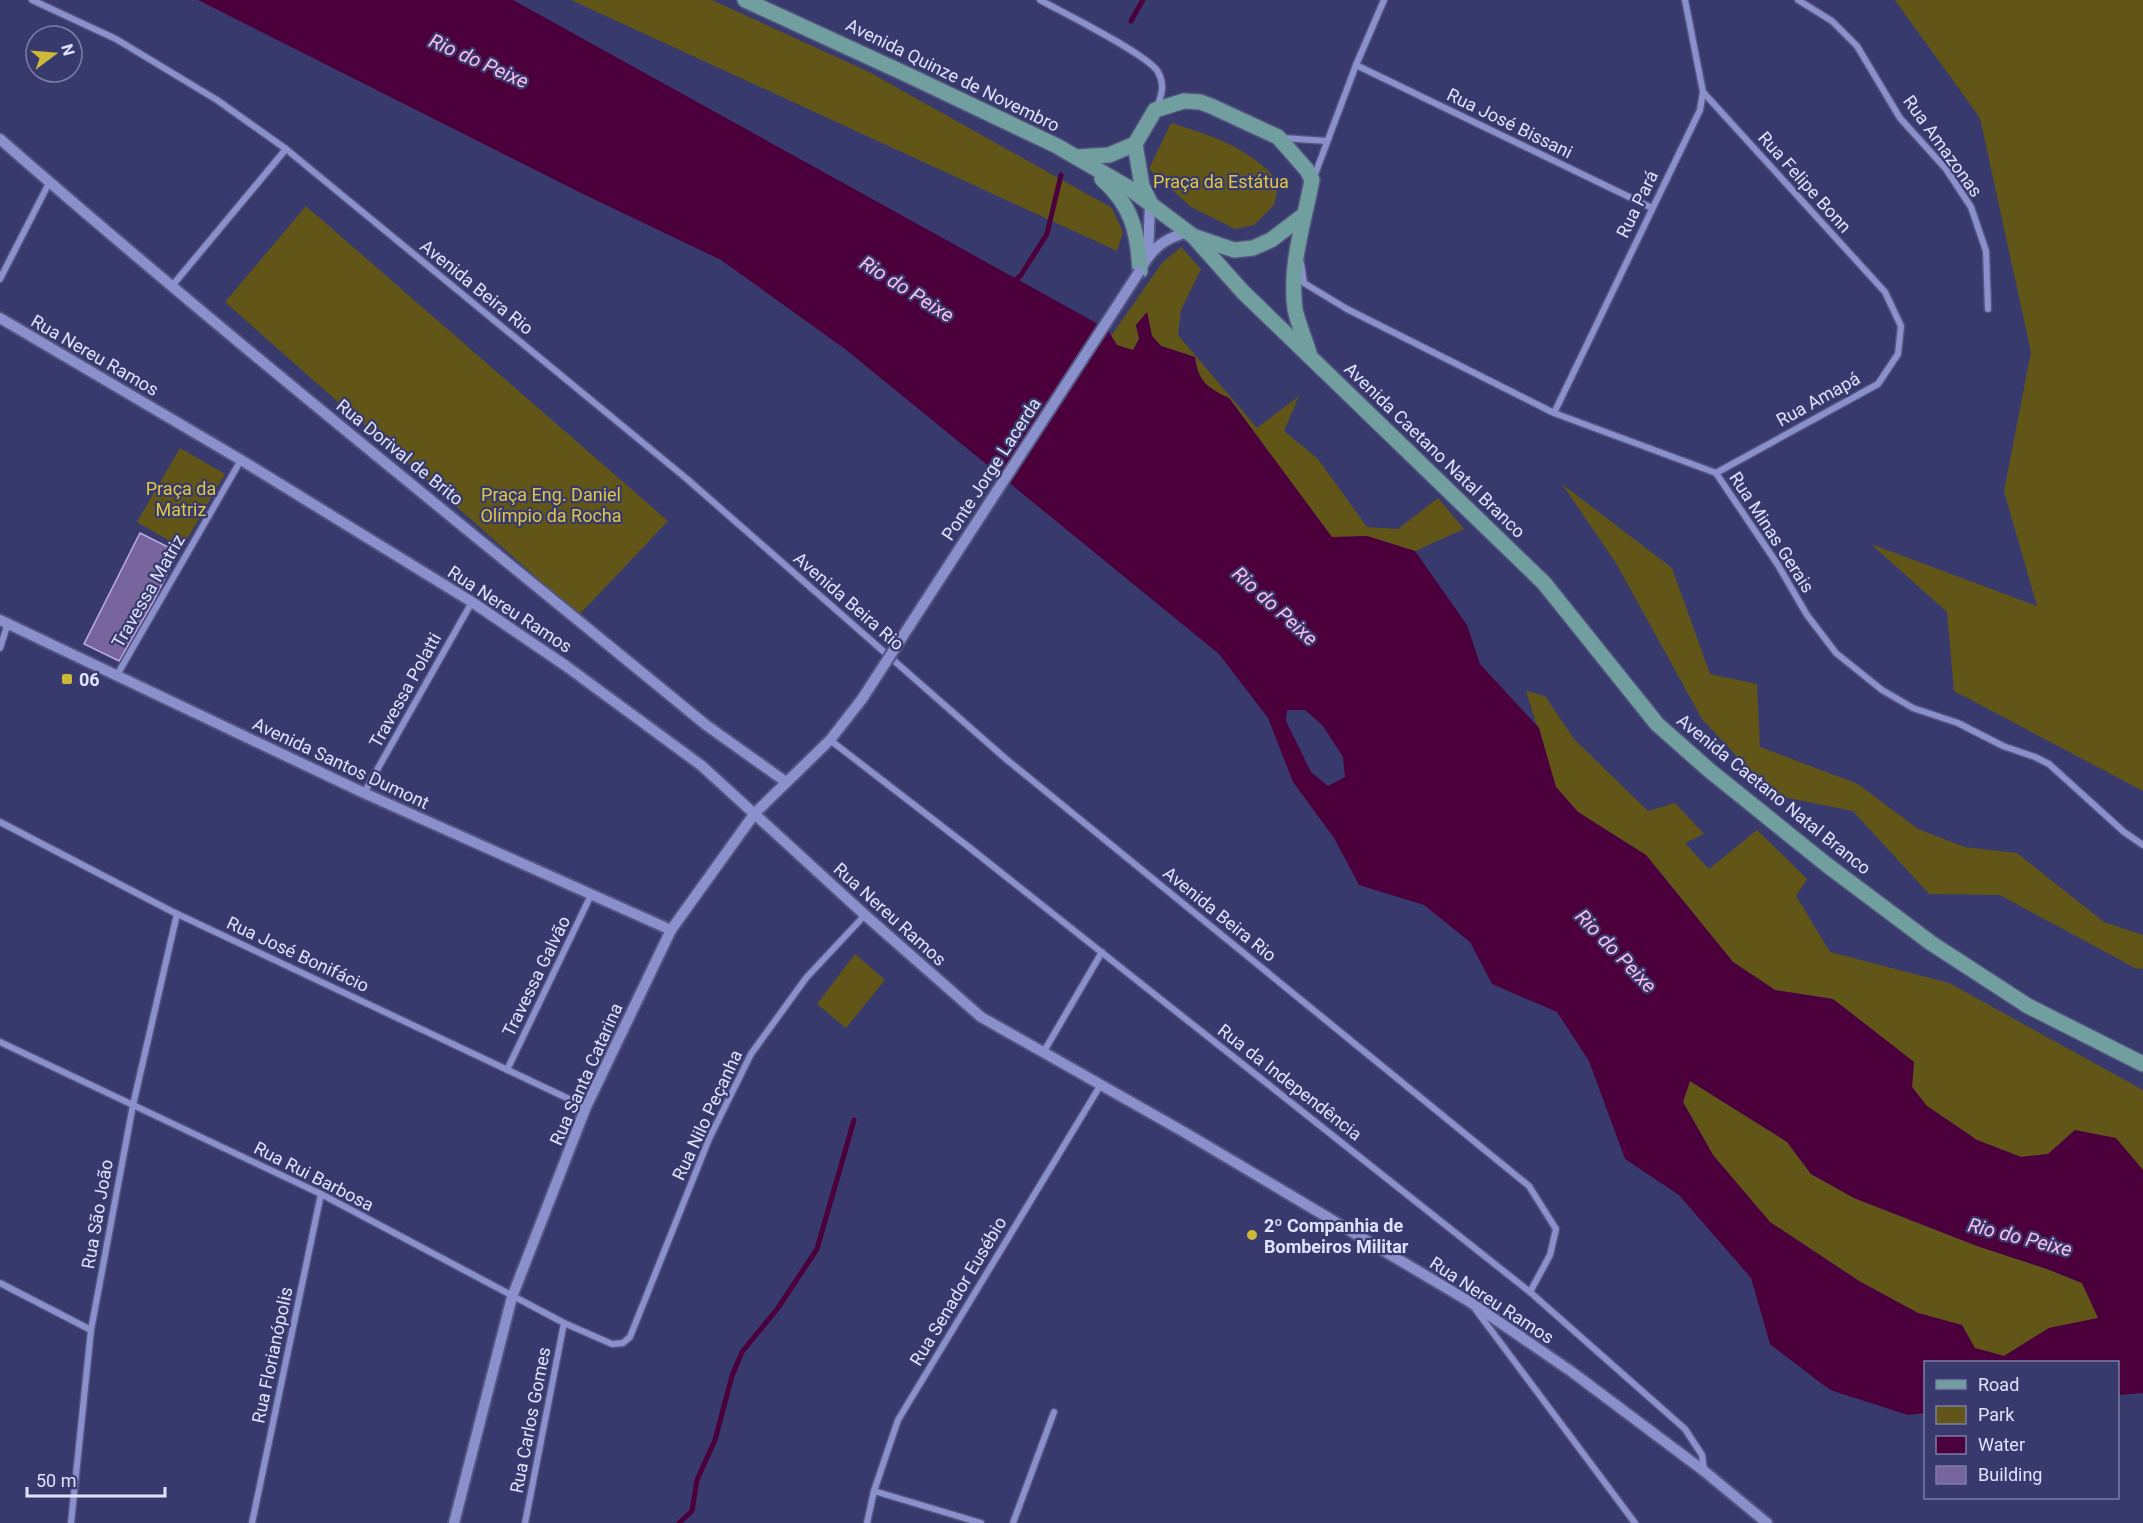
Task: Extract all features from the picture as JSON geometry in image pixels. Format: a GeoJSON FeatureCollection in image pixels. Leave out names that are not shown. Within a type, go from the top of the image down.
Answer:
{"type":"FeatureCollection","features":[{"type":"Feature","properties":{"kind":"main road","name":"Avenida Quinze de Novembro"},"geometry":{"type":"LineString","coordinates":[[745,0],[908,75],[1077,158],[1150,203]]}},
{"type":"Feature","properties":{"kind":"main road"},"geometry":{"type":"LineString","coordinates":[[1077,158],[1109,154],[1135,144],[1155,110],[1184,101],[1200,102],[1278,137],[1307,170],[1312,180],[1304,215],[1271,240],[1253,248],[1234,250],[1191,234],[1150,203],[1140,177],[1135,144]]}},
{"type":"Feature","properties":{"kind":"main road"},"geometry":{"type":"LineString","coordinates":[[1077,158],[1108,184],[1122,200],[1136,231],[1139,272]]}},
{"type":"Feature","properties":{"kind":"main road","name":"Avenida Caetano Natal Branco"},"geometry":{"type":"LineString","coordinates":[[1304,215],[1294,273],[1295,310],[1310,356]]}},
{"type":"Feature","properties":{"kind":"main road","name":"Avenida Caetano Natal Branco"},"geometry":{"type":"LineString","coordinates":[[1191,234],[1244,292],[1544,583],[1658,724],[1708,770],[1931,944],[2028,1006],[2143,1064]]}},
{"type":"Feature","properties":{"kind":"street","name":"Avenida Beira Rio"},"geometry":{"type":"LineString","coordinates":[[32,0],[116,39],[217,100],[286,149],[687,479],[1006,759],[1529,1186],[1556,1229],[1550,1255],[1530,1292]]}},
{"type":"Feature","properties":{"kind":"street"},"geometry":{"type":"LineString","coordinates":[[1040,0],[1152,63],[1162,83],[1163,91],[1155,110]]}},
{"type":"Feature","properties":{"kind":"street"},"geometry":{"type":"LineString","coordinates":[[1312,180],[1384,0]]}},
{"type":"Feature","properties":{"kind":"street","name":"Rua Pará"},"geometry":{"type":"LineString","coordinates":[[1554,413],[1700,110],[1702,92],[1685,0]]}},
{"type":"Feature","properties":{"kind":"street","name":"Rua Amazonas"},"geometry":{"type":"LineString","coordinates":[[1798,0],[1832,21],[1857,46],[1900,118],[1946,169],[1971,207],[1986,251],[1988,309]]}},
{"type":"Feature","properties":{"kind":"street","name":"Rua José Bissani"},"geometry":{"type":"LineString","coordinates":[[1356,66],[1652,208]]}},
{"type":"Feature","properties":{"kind":"street","name":"Rua Felipe Bonn"},"geometry":{"type":"LineString","coordinates":[[1702,92],[1885,292]]}},
{"type":"Feature","properties":{"kind":"street"},"geometry":{"type":"LineString","coordinates":[[1278,137],[1327,141]]}},
{"type":"Feature","properties":{"kind":"street","name":"Rua Dorival de Brito"},"geometry":{"type":"LineString","coordinates":[[0,139],[172,286],[706,724],[786,782]]}},
{"type":"Feature","properties":{"kind":"street"},"geometry":{"type":"LineString","coordinates":[[172,286],[286,149]]}},
{"type":"Feature","properties":{"kind":"street"},"geometry":{"type":"LineString","coordinates":[[0,279],[49,183]]}},
{"type":"Feature","properties":{"kind":"street","name":"Ponte Jorge Lacerda"},"geometry":{"type":"LineString","coordinates":[[1148,256],[1150,203]]}},
{"type":"Feature","properties":{"kind":"street","name":"Ponte Jorge Lacerda"},"geometry":{"type":"LineString","coordinates":[[862,699],[1148,256],[1159,244],[1176,235],[1191,234]]}},
{"type":"Feature","properties":{"kind":"street","name":"Rua Minas Gerais"},"geometry":{"type":"LineString","coordinates":[[1298,242],[1304,282],[1318,293],[1554,413],[1716,473],[1778,565],[1807,615],[1836,653],[1882,690],[1913,708],[1958,723],[2003,746],[2049,764],[2124,832],[2143,846]]}},
{"type":"Feature","properties":{"kind":"street","name":"Rua Amapá"},"geometry":{"type":"LineString","coordinates":[[1716,473],[1878,384],[1898,354],[1901,326],[1885,292]]}},
{"type":"Feature","properties":{"kind":"street","name":"Rua Nereu Ramos"},"geometry":{"type":"LineString","coordinates":[[0,318],[241,460],[472,602],[566,666],[702,766],[981,1017],[1194,1138],[1470,1302],[1572,1372],[1704,1471],[1767,1523]]}},
{"type":"Feature","properties":{"kind":"street","name":"Travessa Matriz"},"geometry":{"type":"LineString","coordinates":[[117,675],[241,460]]}},
{"type":"Feature","properties":{"kind":"street","name":"Travessa Polatti"},"geometry":{"type":"LineString","coordinates":[[364,793],[472,602]]}},
{"type":"Feature","properties":{"kind":"street"},"geometry":{"type":"LineString","coordinates":[[0,648],[4,622]]}},
{"type":"Feature","properties":{"kind":"street","name":"Avenida Santos Dumont"},"geometry":{"type":"LineString","coordinates":[[4,622],[364,793],[671,930]]}},
{"type":"Feature","properties":{"kind":"street","name":"Rua Santa Catarina"},"geometry":{"type":"LineString","coordinates":[[454,1523],[512,1297],[586,1107],[671,930],[755,813],[830,740],[862,699]]}},
{"type":"Feature","properties":{"kind":"street","name":"Rua da Independência"},"geometry":{"type":"LineString","coordinates":[[830,740],[1102,952],[1530,1292],[1685,1429],[1702,1455],[1704,1471]]}},
{"type":"Feature","properties":{"kind":"street","name":"Rua José Bonifácio"},"geometry":{"type":"LineString","coordinates":[[0,822],[177,914],[586,1107]]}},
{"type":"Feature","properties":{"kind":"street","name":"Travessa Galvão"},"geometry":{"type":"LineString","coordinates":[[507,1070],[591,895]]}},
{"type":"Feature","properties":{"kind":"street","name":"Rua São João"},"geometry":{"type":"LineString","coordinates":[[71,1523],[91,1330],[133,1104],[177,914]]}},
{"type":"Feature","properties":{"kind":"street","name":"Rua Nilo Peçanha"},"geometry":{"type":"LineString","coordinates":[[612,1344],[623,1343],[630,1336],[709,1139],[751,1054],[806,978],[865,915]]}},
{"type":"Feature","properties":{"kind":"street"},"geometry":{"type":"LineString","coordinates":[[1043,1053],[1102,952]]}},
{"type":"Feature","properties":{"kind":"street","name":"Rua Rui Barbosa"},"geometry":{"type":"LineString","coordinates":[[0,1042],[321,1194],[512,1297],[612,1344]]}},
{"type":"Feature","properties":{"kind":"street","name":"Rua Senador Eusébio"},"geometry":{"type":"LineString","coordinates":[[867,1523],[874,1491],[898,1420],[1100,1086]]}},
{"type":"Feature","properties":{"kind":"street","name":"Rua Florianópolis"},"geometry":{"type":"LineString","coordinates":[[252,1523],[321,1194]]}},
{"type":"Feature","properties":{"kind":"street"},"geometry":{"type":"LineString","coordinates":[[0,1283],[91,1330]]}},
{"type":"Feature","properties":{"kind":"street"},"geometry":{"type":"LineString","coordinates":[[1470,1302],[1635,1523]]}},
{"type":"Feature","properties":{"kind":"street","name":"Rua Carlos Gomes"},"geometry":{"type":"LineString","coordinates":[[525,1523],[564,1323]]}},
{"type":"Feature","properties":{"kind":"street"},"geometry":{"type":"LineString","coordinates":[[1013,1523],[1054,1412]]}},
{"type":"Feature","properties":{"kind":"street"},"geometry":{"type":"LineString","coordinates":[[874,1491],[981,1523]]}},
{"type":"Feature","properties":{"kind":"green space"},"geometry":{"type":"Polygon","coordinates":[[[571,0],[712,0],[869,72],[1112,208],[1123,232],[1117,251],[571,0]]]}},
{"type":"Feature","properties":{"kind":"green space"},"geometry":{"type":"Polygon","coordinates":[[[1895,0],[2143,0],[2143,791],[1954,691],[1947,612],[1871,544],[2037,606],[2004,491],[2031,352],[1980,118],[1895,0]]]}},
{"type":"Feature","properties":{"kind":"green space","name":"Praça da Estátua"},"geometry":{"type":"Polygon","coordinates":[[[1171,123],[1216,138],[1244,152],[1256,161],[1279,183],[1274,205],[1254,225],[1235,229],[1191,207],[1149,169],[1171,123]]]}},
{"type":"Feature","properties":{"kind":"green space","name":"Praça Eng. Daniel Olímpio da Rocha"},"geometry":{"type":"Polygon","coordinates":[[[306,206],[668,521],[579,615],[225,302],[306,206]]]}},
{"type":"Feature","properties":{"kind":"green space"},"geometry":{"type":"Polygon","coordinates":[[[1181,247],[1201,269],[1181,310],[1178,335],[1257,428],[1299,396],[1284,431],[1318,459],[1367,527],[1398,529],[1438,498],[1464,529],[1415,551],[1367,536],[1332,538],[1229,398],[1205,383],[1196,366],[1195,357],[1161,346],[1152,336],[1147,312],[1136,325],[1139,339],[1133,350],[1116,345],[1111,336],[1162,263],[1181,247]]]}},
{"type":"Feature","properties":{"kind":"green space","name":"Praça da Matriz"},"geometry":{"type":"Polygon","coordinates":[[[180,448],[225,474],[182,548],[137,522],[180,448]]]}},
{"type":"Feature","properties":{"kind":"green space"},"geometry":{"type":"Polygon","coordinates":[[[1562,484],[1672,568],[1710,674],[1757,684],[1760,747],[1858,784],[1918,829],[1965,847],[2017,853],[2104,922],[2143,935],[2143,969],[2135,968],[2000,895],[1929,894],[1853,811],[1773,795],[1702,719],[1616,563],[1562,484]]]}},
{"type":"Feature","properties":{"kind":"green space"},"geometry":{"type":"Polygon","coordinates":[[[1526,691],[1545,696],[1574,739],[1648,811],[1675,803],[1704,834],[1685,843],[1709,869],[1757,830],[1807,879],[1796,896],[1830,952],[1949,983],[2143,1090],[2143,1170],[2075,1130],[2048,1154],[2021,1157],[1977,1140],[1927,1106],[1912,1087],[1914,1062],[1833,999],[1775,990],[1733,962],[1646,855],[1578,812],[1556,787],[1526,691]]]}},
{"type":"Feature","properties":{"kind":"green space"},"geometry":{"type":"Polygon","coordinates":[[[855,954],[885,980],[846,1028],[817,1004],[855,954]]]}},
{"type":"Feature","properties":{"kind":"green space"},"geometry":{"type":"Polygon","coordinates":[[[1690,1081],[1787,1142],[1811,1174],[1854,1198],[1977,1246],[2082,1283],[2099,1318],[2049,1328],[2004,1356],[1974,1348],[1962,1325],[1918,1313],[1859,1281],[1770,1222],[1713,1155],[1683,1102],[1690,1081]]]}},
{"type":"Feature","properties":{"kind":"water","name":"Rio do Peixe"},"geometry":{"type":"Polygon","coordinates":[[[198,0],[513,0],[1107,329],[1117,345],[1133,350],[1139,339],[1136,325],[1147,312],[1152,336],[1161,346],[1195,357],[1196,366],[1205,383],[1229,398],[1332,537],[1367,536],[1415,551],[1467,625],[1480,664],[1539,728],[1556,787],[1578,812],[1646,855],[1733,962],[1775,990],[1833,999],[1914,1062],[1912,1087],[1927,1106],[1977,1140],[2021,1157],[2048,1154],[2075,1130],[2116,1138],[2143,1170],[2143,1393],[2119,1395],[2119,1361],[1924,1361],[1924,1413],[1908,1415],[1830,1390],[1770,1344],[1751,1278],[1679,1195],[1625,1159],[1589,1061],[1557,1012],[1492,984],[1470,942],[1424,905],[1359,885],[1334,838],[1293,782],[1268,718],[1219,654],[845,349],[721,260],[581,193],[198,0]],[[1287,710],[1286,721],[1311,772],[1328,786],[1345,777],[1343,757],[1323,726],[1305,710],[1287,710]],[[1690,1081],[1683,1102],[1713,1155],[1770,1222],[1859,1281],[1918,1313],[1962,1325],[1975,1348],[2004,1356],[2049,1328],[2098,1318],[2082,1283],[1977,1246],[1854,1198],[1811,1174],[1787,1142],[1690,1081]]]}},
{"type":"Feature","properties":{"kind":"building"},"geometry":{"type":"Polygon","coordinates":[[[140,533],[178,552],[153,602],[119,661],[84,644],[140,533]]]}},
{"type":"Feature","properties":{"kind":"waterway"},"geometry":{"type":"LineString","coordinates":[[1131,21],[1143,0]]}},
{"type":"Feature","properties":{"kind":"waterway"},"geometry":{"type":"LineString","coordinates":[[1013,283],[1021,275],[1047,234],[1061,175]]}},
{"type":"Feature","properties":{"kind":"waterway"},"geometry":{"type":"LineString","coordinates":[[679,1523],[692,1511],[697,1480],[715,1440],[732,1376],[742,1352],[778,1308],[817,1249],[854,1120]]}},
{"type":"Feature","properties":{"kind":"place","name":"06"},"geometry":{"type":"Point","coordinates":[67,679]}},
{"type":"Feature","properties":{"kind":"place","name":"2º Companhia de Bombeiros Militar"},"geometry":{"type":"Point","coordinates":[1252,1235]}}]}
